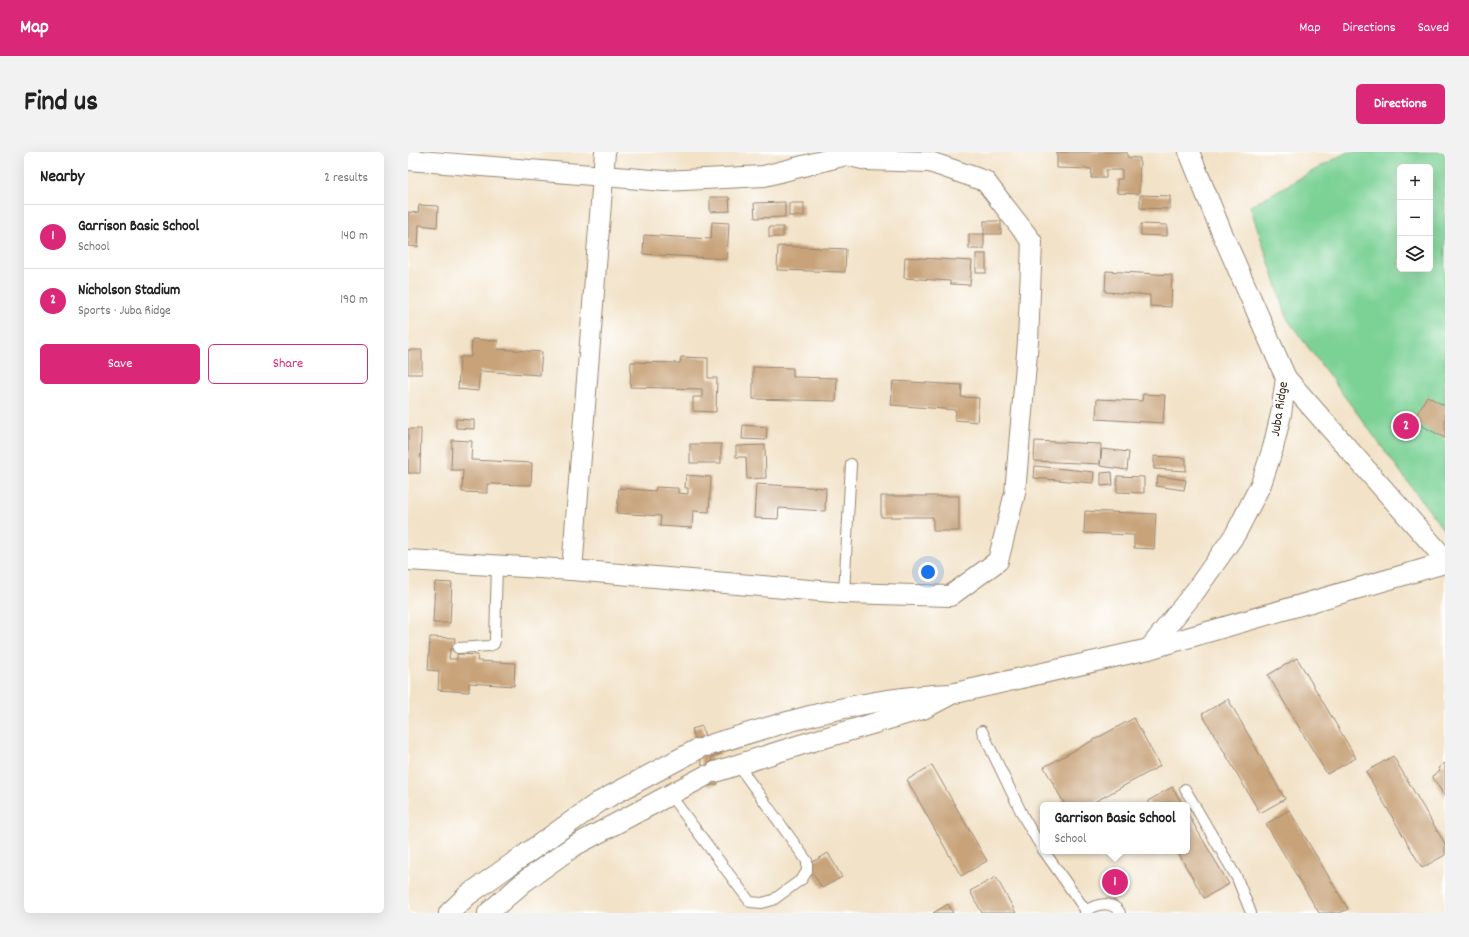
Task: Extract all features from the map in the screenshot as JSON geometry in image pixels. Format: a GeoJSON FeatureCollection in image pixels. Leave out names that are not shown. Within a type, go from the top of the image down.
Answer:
{"type":"FeatureCollection","features":[{"type":"Feature","properties":{"kind":"street"},"geometry":{"type":"LineString","coordinates":[[572,570],[605,152]]}},
{"type":"Feature","properties":{"kind":"street","name":"Juba Ridge"},"geometry":{"type":"LineString","coordinates":[[1149,649],[1196,590],[1236,533],[1261,484],[1273,448],[1281,414],[1286,378],[1222,233],[1190,152]]}},
{"type":"Feature","properties":{"kind":"street"},"geometry":{"type":"LineString","coordinates":[[408,160],[664,181],[764,176],[846,156],[867,156],[930,162],[984,181],[1032,242],[1028,341],[1015,493],[998,561],[950,596],[844,593],[572,570],[408,560]]}},
{"type":"Feature","properties":{"kind":"street"},"geometry":{"type":"LineString","coordinates":[[1286,378],[1445,559]]}},
{"type":"Feature","properties":{"kind":"street"},"geometry":{"type":"LineString","coordinates":[[449,913],[468,895],[599,802],[702,748],[779,724],[864,704],[919,695],[951,694],[1149,649],[1445,563]]}},
{"type":"Feature","properties":{"kind":"street"},"geometry":{"type":"LineString","coordinates":[[488,913],[525,881],[574,846],[710,774],[923,709],[951,694]]}},
{"type":"Feature","properties":{"kind":"lane"},"geometry":{"type":"LineString","coordinates":[[844,593],[851,464]]}},
{"type":"Feature","properties":{"kind":"lane"},"geometry":{"type":"LineString","coordinates":[[458,648],[489,646],[494,644],[497,565]]}},
{"type":"Feature","properties":{"kind":"lane"},"geometry":{"type":"LineString","coordinates":[[982,731],[1024,818],[1040,845]]}},
{"type":"Feature","properties":{"kind":"lane"},"geometry":{"type":"LineString","coordinates":[[670,795],[750,902],[762,903],[773,900],[802,879],[807,871],[807,861],[738,765]]}},
{"type":"Feature","properties":{"kind":"lane"},"geometry":{"type":"LineString","coordinates":[[1185,789],[1237,878],[1251,913]]}},
{"type":"Feature","properties":{"kind":"lane"},"geometry":{"type":"LineString","coordinates":[[1046,854],[1085,912],[1100,904],[1115,907],[1120,913]]}},
{"type":"Feature","properties":{"kind":"green space"},"geometry":{"type":"Polygon","coordinates":[[[1347,152],[1445,152],[1445,532],[1288,320],[1250,206],[1347,152]]]}},
{"type":"Feature","properties":{"kind":"building"},"geometry":{"type":"Polygon","coordinates":[[[1057,152],[1127,152],[1127,157],[1140,158],[1139,194],[1117,193],[1117,179],[1122,179],[1122,170],[1106,170],[1106,178],[1091,178],[1092,169],[1057,168],[1057,152]]]}},
{"type":"Feature","properties":{"kind":"building"},"geometry":{"type":"Polygon","coordinates":[[[1140,195],[1170,196],[1170,209],[1140,208],[1140,195]]]}},
{"type":"Feature","properties":{"kind":"building"},"geometry":{"type":"Polygon","coordinates":[[[710,197],[729,197],[730,211],[710,212],[710,197]]]}},
{"type":"Feature","properties":{"kind":"building"},"geometry":{"type":"Polygon","coordinates":[[[785,202],[785,217],[755,218],[754,203],[785,202]]]}},
{"type":"Feature","properties":{"kind":"building"},"geometry":{"type":"Polygon","coordinates":[[[789,203],[804,203],[804,216],[789,216],[789,203]]]}},
{"type":"Feature","properties":{"kind":"building"},"geometry":{"type":"Polygon","coordinates":[[[419,205],[438,206],[437,227],[419,225],[418,247],[408,246],[408,212],[418,213],[419,205]]]}},
{"type":"Feature","properties":{"kind":"building"},"geometry":{"type":"Polygon","coordinates":[[[984,221],[1001,221],[1001,234],[984,234],[984,221]]]}},
{"type":"Feature","properties":{"kind":"building"},"geometry":{"type":"Polygon","coordinates":[[[712,222],[729,223],[727,259],[643,254],[644,235],[711,239],[712,222]]]}},
{"type":"Feature","properties":{"kind":"building"},"geometry":{"type":"Polygon","coordinates":[[[1141,224],[1167,225],[1167,236],[1141,235],[1141,224]]]}},
{"type":"Feature","properties":{"kind":"building"},"geometry":{"type":"Polygon","coordinates":[[[769,227],[783,227],[783,237],[769,237],[769,227]]]}},
{"type":"Feature","properties":{"kind":"building"},"geometry":{"type":"Polygon","coordinates":[[[969,234],[984,234],[984,249],[969,249],[969,234]]]}},
{"type":"Feature","properties":{"kind":"building"},"geometry":{"type":"Polygon","coordinates":[[[778,246],[846,249],[845,272],[777,270],[778,246]]]}},
{"type":"Feature","properties":{"kind":"building"},"geometry":{"type":"Polygon","coordinates":[[[976,254],[986,254],[986,273],[976,273],[976,254]]]}},
{"type":"Feature","properties":{"kind":"building"},"geometry":{"type":"Polygon","coordinates":[[[905,257],[972,261],[970,285],[950,284],[950,281],[904,278],[905,257]]]}},
{"type":"Feature","properties":{"kind":"building"},"geometry":{"type":"Polygon","coordinates":[[[1106,271],[1172,275],[1171,307],[1150,306],[1150,295],[1105,292],[1106,271]]]}},
{"type":"Feature","properties":{"kind":"building"},"geometry":{"type":"Polygon","coordinates":[[[472,339],[498,341],[497,349],[542,352],[540,375],[480,371],[478,391],[458,389],[460,357],[471,357],[472,339]]]}},
{"type":"Feature","properties":{"kind":"building"},"geometry":{"type":"Polygon","coordinates":[[[408,350],[422,350],[422,374],[408,374],[408,350]]]}},
{"type":"Feature","properties":{"kind":"building"},"geometry":{"type":"Polygon","coordinates":[[[681,357],[708,358],[708,378],[717,378],[716,412],[693,411],[693,397],[702,397],[702,389],[630,387],[631,362],[680,363],[681,357]]]}},
{"type":"Feature","properties":{"kind":"building"},"geometry":{"type":"Polygon","coordinates":[[[753,367],[793,368],[793,377],[837,378],[836,401],[753,399],[753,367]]]}},
{"type":"Feature","properties":{"kind":"building"},"geometry":{"type":"Polygon","coordinates":[[[893,381],[962,385],[961,397],[979,398],[977,422],[955,420],[956,410],[891,405],[893,381]]]}},
{"type":"Feature","properties":{"kind":"building"},"geometry":{"type":"Polygon","coordinates":[[[1143,394],[1165,395],[1163,423],[1096,419],[1097,399],[1142,401],[1143,394]]]}},
{"type":"Feature","properties":{"kind":"building"},"geometry":{"type":"Polygon","coordinates":[[[1427,396],[1445,406],[1445,438],[1413,421],[1427,396]]]}},
{"type":"Feature","properties":{"kind":"building"},"geometry":{"type":"Polygon","coordinates":[[[456,419],[474,420],[474,429],[456,428],[456,419]]]}},
{"type":"Feature","properties":{"kind":"building"},"geometry":{"type":"Polygon","coordinates":[[[743,425],[767,427],[766,440],[742,439],[743,425]]]}},
{"type":"Feature","properties":{"kind":"building"},"geometry":{"type":"Polygon","coordinates":[[[408,429],[421,429],[420,473],[408,473],[408,429]]]}},
{"type":"Feature","properties":{"kind":"building"},"geometry":{"type":"Polygon","coordinates":[[[452,440],[472,441],[471,460],[532,463],[531,485],[487,484],[487,493],[462,492],[463,470],[451,470],[452,440]]]}},
{"type":"Feature","properties":{"kind":"building"},"geometry":{"type":"Polygon","coordinates":[[[1035,441],[1101,444],[1100,464],[1034,461],[1035,441]]]}},
{"type":"Feature","properties":{"kind":"building"},"geometry":{"type":"Polygon","coordinates":[[[690,444],[721,444],[721,463],[690,463],[690,444]]]}},
{"type":"Feature","properties":{"kind":"building"},"geometry":{"type":"Polygon","coordinates":[[[765,445],[766,478],[747,479],[746,457],[736,457],[736,446],[765,445]]]}},
{"type":"Feature","properties":{"kind":"building"},"geometry":{"type":"Polygon","coordinates":[[[1102,449],[1129,452],[1127,470],[1100,466],[1102,449]]]}},
{"type":"Feature","properties":{"kind":"building"},"geometry":{"type":"Polygon","coordinates":[[[1154,456],[1186,458],[1186,471],[1154,469],[1154,456]]]}},
{"type":"Feature","properties":{"kind":"building"},"geometry":{"type":"Polygon","coordinates":[[[1035,466],[1094,472],[1093,483],[1034,478],[1035,466]]]}},
{"type":"Feature","properties":{"kind":"building"},"geometry":{"type":"Polygon","coordinates":[[[1112,472],[1113,485],[1101,486],[1101,473],[1112,472]]]}},
{"type":"Feature","properties":{"kind":"building"},"geometry":{"type":"Polygon","coordinates":[[[686,475],[711,477],[709,512],[693,511],[692,528],[660,526],[661,516],[617,513],[619,488],[655,491],[656,487],[678,488],[678,493],[688,494],[688,488],[685,488],[686,475]]]}},
{"type":"Feature","properties":{"kind":"building"},"geometry":{"type":"Polygon","coordinates":[[[1117,476],[1144,477],[1144,493],[1117,492],[1117,476]]]}},
{"type":"Feature","properties":{"kind":"building"},"geometry":{"type":"Polygon","coordinates":[[[1158,476],[1186,480],[1184,490],[1156,486],[1158,476]]]}},
{"type":"Feature","properties":{"kind":"building"},"geometry":{"type":"Polygon","coordinates":[[[756,484],[826,488],[825,511],[779,508],[778,519],[754,518],[756,484]]]}},
{"type":"Feature","properties":{"kind":"building"},"geometry":{"type":"Polygon","coordinates":[[[881,496],[959,496],[959,531],[933,531],[933,517],[881,517],[881,496]]]}},
{"type":"Feature","properties":{"kind":"building"},"geometry":{"type":"Polygon","coordinates":[[[1085,511],[1156,514],[1154,549],[1134,548],[1134,535],[1084,533],[1085,511]]]}},
{"type":"Feature","properties":{"kind":"building"},"geometry":{"type":"Polygon","coordinates":[[[435,582],[452,583],[450,623],[433,623],[435,582]]]}},
{"type":"Feature","properties":{"kind":"building"},"geometry":{"type":"Polygon","coordinates":[[[430,637],[455,638],[454,649],[450,649],[449,659],[457,659],[457,654],[478,655],[477,661],[515,663],[514,686],[469,683],[469,692],[438,690],[439,671],[428,670],[430,637]]]}},
{"type":"Feature","properties":{"kind":"building"},"geometry":{"type":"Polygon","coordinates":[[[1297,658],[1356,758],[1327,774],[1268,675],[1297,658]]]}},
{"type":"Feature","properties":{"kind":"building"},"geometry":{"type":"Polygon","coordinates":[[[1228,699],[1285,799],[1260,813],[1202,714],[1228,699]]]}},
{"type":"Feature","properties":{"kind":"building"},"geometry":{"type":"Polygon","coordinates":[[[1134,718],[1160,766],[1094,802],[1063,802],[1044,767],[1134,718]]]}},
{"type":"Feature","properties":{"kind":"building"},"geometry":{"type":"Polygon","coordinates":[[[702,726],[709,751],[720,748],[721,754],[711,757],[718,784],[708,786],[692,729],[702,726]]]}},
{"type":"Feature","properties":{"kind":"building"},"geometry":{"type":"Polygon","coordinates":[[[1393,756],[1445,844],[1445,855],[1422,868],[1366,772],[1393,756]]]}},
{"type":"Feature","properties":{"kind":"building"},"geometry":{"type":"Polygon","coordinates":[[[1445,763],[1445,797],[1432,776],[1440,771],[1438,768],[1445,763]]]}},
{"type":"Feature","properties":{"kind":"building"},"geometry":{"type":"Polygon","coordinates":[[[932,765],[987,861],[961,876],[907,780],[932,765]]]}},
{"type":"Feature","properties":{"kind":"building"},"geometry":{"type":"Polygon","coordinates":[[[1172,787],[1181,802],[1149,802],[1148,801],[1172,787]]]}},
{"type":"Feature","properties":{"kind":"building"},"geometry":{"type":"Polygon","coordinates":[[[1289,810],[1348,909],[1340,913],[1319,913],[1266,824],[1289,810]]]}},
{"type":"Feature","properties":{"kind":"building"},"geometry":{"type":"Polygon","coordinates":[[[1190,818],[1229,884],[1204,898],[1179,854],[1190,854],[1190,818]]]}},
{"type":"Feature","properties":{"kind":"building"},"geometry":{"type":"Polygon","coordinates":[[[828,853],[842,877],[822,888],[808,865],[828,853]]]}},
{"type":"Feature","properties":{"kind":"building"},"geometry":{"type":"Polygon","coordinates":[[[996,877],[1016,913],[982,913],[970,891],[996,877]]]}},
{"type":"Feature","properties":{"kind":"building"},"geometry":{"type":"Polygon","coordinates":[[[948,904],[953,913],[933,913],[948,904]]]}},
{"type":"Feature","properties":{"kind":"place","name":"Nicholson Stadium"},"geometry":{"type":"Point","coordinates":[1406,426]}},
{"type":"Feature","properties":{"kind":"place","name":"Garrison Basic School"},"geometry":{"type":"Point","coordinates":[1115,882]}}]}
